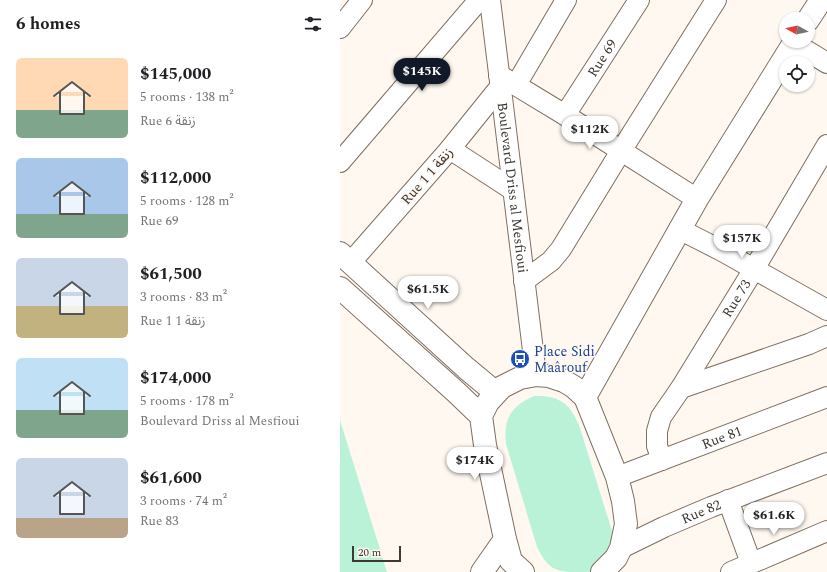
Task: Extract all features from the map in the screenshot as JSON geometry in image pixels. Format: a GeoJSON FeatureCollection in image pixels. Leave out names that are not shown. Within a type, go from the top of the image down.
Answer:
{"type":"FeatureCollection","features":[{"type":"Feature","properties":{"kind":"street"},"geometry":{"type":"LineString","coordinates":[[340,28],[362,0]]}},
{"type":"Feature","properties":{"kind":"street"},"geometry":{"type":"LineString","coordinates":[[340,162],[479,0]]}},
{"type":"Feature","properties":{"kind":"street","name":"Boulevard Driss al Mesfioui"},"geometry":{"type":"LineString","coordinates":[[490,0],[505,82],[513,190],[536,375]]}},
{"type":"Feature","properties":{"kind":"street","name":"Rue 1 زنقة 1"},"geometry":{"type":"LineString","coordinates":[[346,257],[450,149],[505,82],[566,0]]}},
{"type":"Feature","properties":{"kind":"street","name":"Rue 69"},"geometry":{"type":"LineString","coordinates":[[565,115],[639,0]]}},
{"type":"Feature","properties":{"kind":"street"},"geometry":{"type":"LineString","coordinates":[[524,280],[551,261],[561,249],[621,150],[716,0]]}},
{"type":"Feature","properties":{"kind":"street"},"geometry":{"type":"LineString","coordinates":[[813,12],[821,0]]}},
{"type":"Feature","properties":{"kind":"street"},"geometry":{"type":"LineString","coordinates":[[585,397],[696,199],[791,48]]}},
{"type":"Feature","properties":{"kind":"street"},"geometry":{"type":"LineString","coordinates":[[804,48],[827,63]]}},
{"type":"Feature","properties":{"kind":"street"},"geometry":{"type":"LineString","coordinates":[[505,82],[565,115],[696,199]]}},
{"type":"Feature","properties":{"kind":"street","name":"Rue 73"},"geometry":{"type":"LineString","coordinates":[[662,460],[657,446],[657,431],[661,417],[681,388],[754,270],[827,145]]}},
{"type":"Feature","properties":{"kind":"street"},"geometry":{"type":"LineString","coordinates":[[450,149],[513,190]]}},
{"type":"Feature","properties":{"kind":"street"},"geometry":{"type":"LineString","coordinates":[[679,229],[724,252],[754,270],[824,301]]}},
{"type":"Feature","properties":{"kind":"street"},"geometry":{"type":"LineString","coordinates":[[346,257],[466,368],[496,393]]}},
{"type":"Feature","properties":{"kind":"street"},"geometry":{"type":"LineString","coordinates":[[340,288],[481,416]]}},
{"type":"Feature","properties":{"kind":"street"},"geometry":{"type":"LineString","coordinates":[[681,388],[810,344],[827,336]]}},
{"type":"Feature","properties":{"kind":"street"},"geometry":{"type":"LineString","coordinates":[[522,572],[511,561],[505,539],[485,444],[481,416],[488,402],[496,393],[510,382],[520,378],[536,375],[549,376],[564,381],[574,387],[585,397],[617,477],[626,524],[621,548],[616,558],[602,572]]}},
{"type":"Feature","properties":{"kind":"street","name":"Rue 81"},"geometry":{"type":"LineString","coordinates":[[617,477],[827,398]]}},
{"type":"Feature","properties":{"kind":"street","name":"Rue 82"},"geometry":{"type":"LineString","coordinates":[[621,548],[664,527],[728,500],[827,463]]}},
{"type":"Feature","properties":{"kind":"street"},"geometry":{"type":"LineString","coordinates":[[728,500],[738,569],[827,531]]}},
{"type":"Feature","properties":{"kind":"street"},"geometry":{"type":"LineString","coordinates":[[482,572],[505,539]]}},
{"type":"Feature","properties":{"kind":"green space"},"geometry":{"type":"Polygon","coordinates":[[[534,396],[558,399],[573,413],[580,428],[612,531],[610,546],[606,556],[600,564],[589,572],[567,572],[551,567],[537,547],[506,444],[505,435],[507,420],[510,414],[520,404],[534,396]]]}},
{"type":"Feature","properties":{"kind":"green space"},"geometry":{"type":"Polygon","coordinates":[[[340,420],[387,572],[340,572],[340,420]]]}},
{"type":"Feature","properties":{"kind":"place","name":"Place Sidi Maârouf"},"geometry":{"type":"Point","coordinates":[520,359]}}]}
